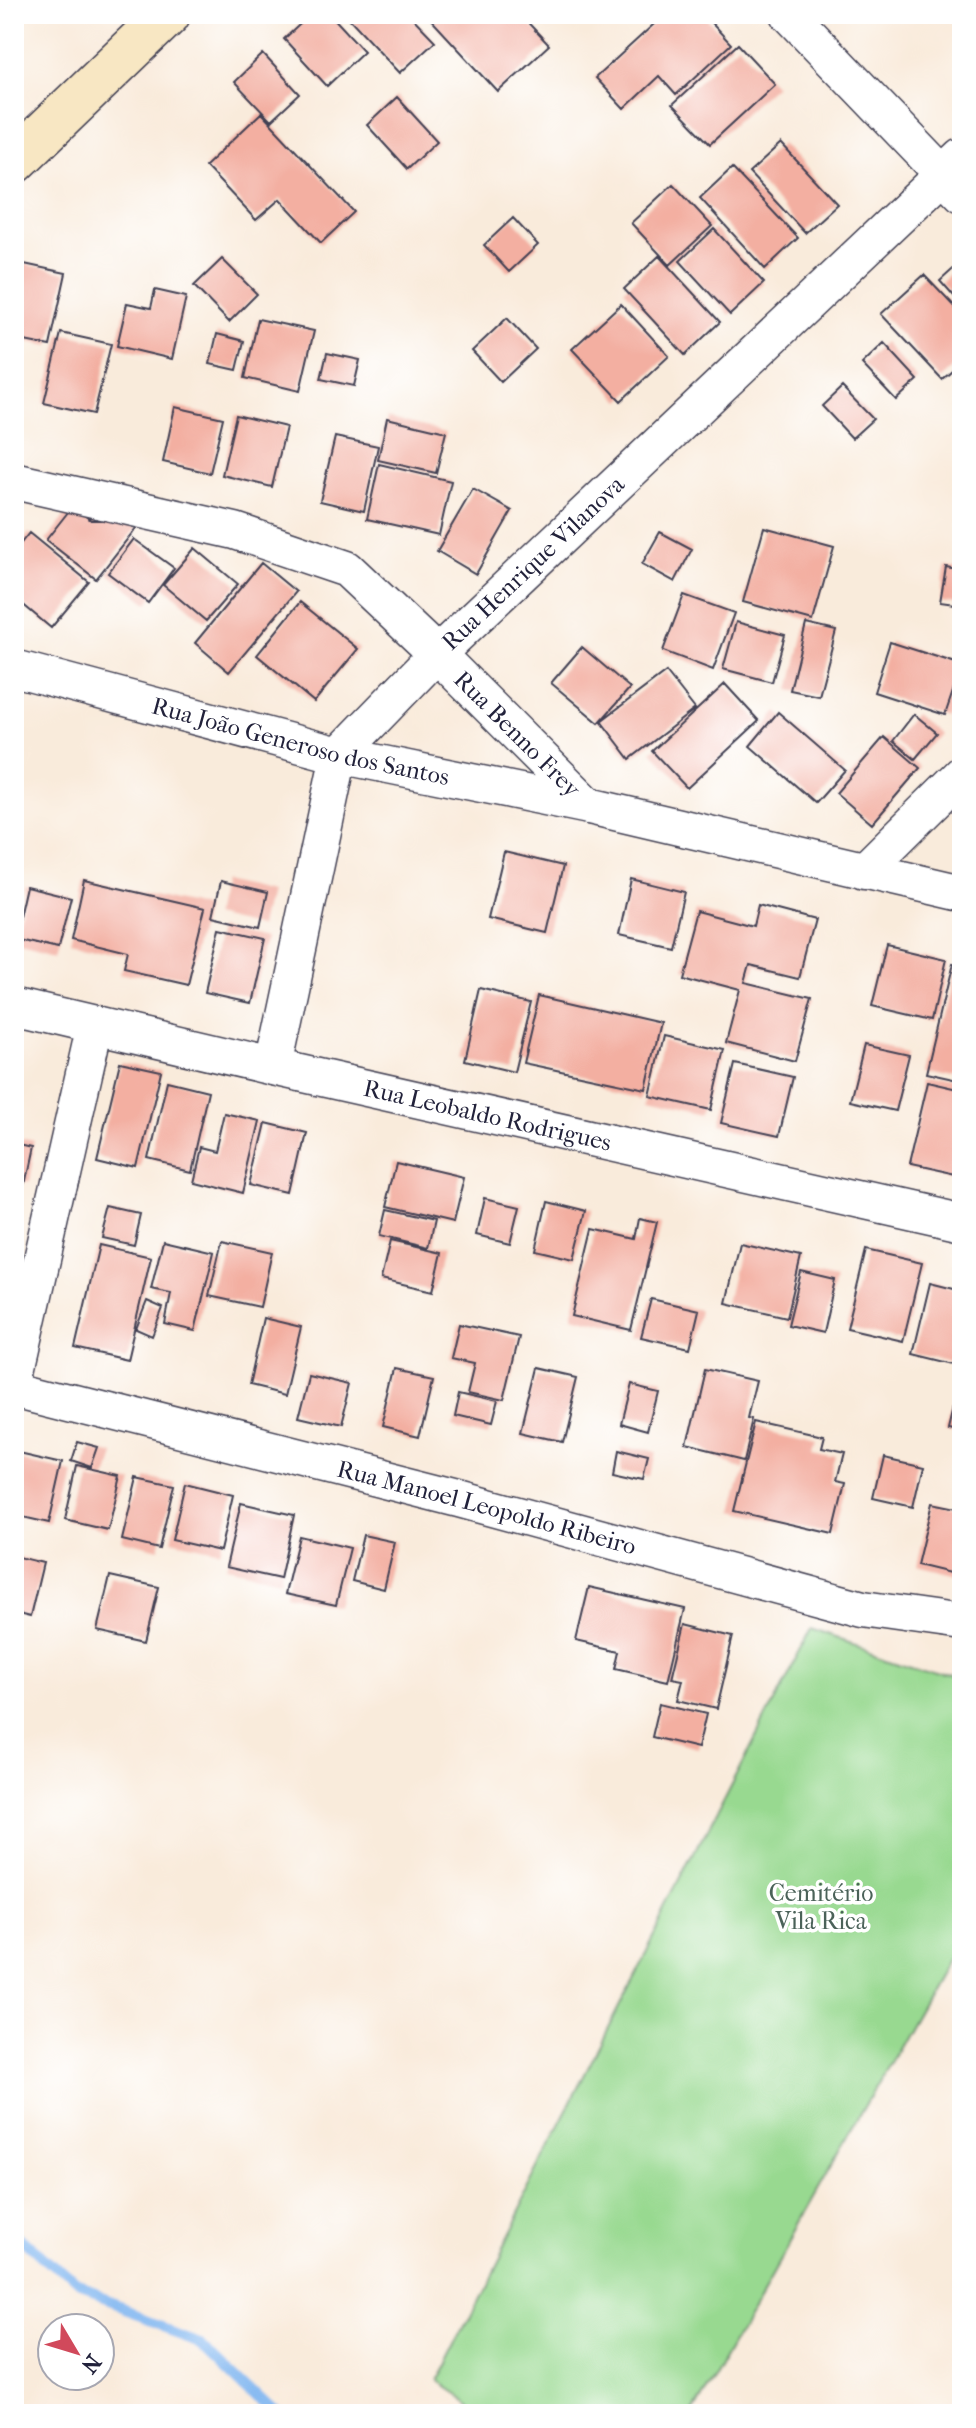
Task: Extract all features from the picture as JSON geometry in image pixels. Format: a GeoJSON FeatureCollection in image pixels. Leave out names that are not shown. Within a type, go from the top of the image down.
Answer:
{"type":"FeatureCollection","features":[{"type":"Feature","properties":{"kind":"street"},"geometry":{"type":"LineString","coordinates":[[14,162],[168,14]]}},
{"type":"Feature","properties":{"kind":"street"},"geometry":{"type":"LineString","coordinates":[[789,14],[956,175]]}},
{"type":"Feature","properties":{"kind":"street","name":"Rua Henrique Vilanova"},"geometry":{"type":"LineString","coordinates":[[339,755],[437,654],[956,175]]}},
{"type":"Feature","properties":{"kind":"street","name":"Rua Benno Frey"},"geometry":{"type":"LineString","coordinates":[[14,481],[235,531],[347,569],[589,806],[962,893]]}},
{"type":"Feature","properties":{"kind":"street","name":"Rua João Generoso dos Santos"},"geometry":{"type":"LineString","coordinates":[[14,668],[339,755],[589,806]]}},
{"type":"Feature","properties":{"kind":"street"},"geometry":{"type":"LineString","coordinates":[[273,1067],[339,755]]}},
{"type":"Feature","properties":{"kind":"street"},"geometry":{"type":"LineString","coordinates":[[864,871],[962,774]]}},
{"type":"Feature","properties":{"kind":"street","name":"Rua Leobaldo Rodrigues"},"geometry":{"type":"LineString","coordinates":[[14,1006],[962,1222]]}},
{"type":"Feature","properties":{"kind":"street"},"geometry":{"type":"LineString","coordinates":[[14,1384],[95,1025]]}},
{"type":"Feature","properties":{"kind":"street","name":"Rua Manoel Leopoldo Ribeiro"},"geometry":{"type":"LineString","coordinates":[[14,1384],[459,1499],[863,1609],[962,1623]]}},
{"type":"Feature","properties":{"kind":"green space","name":"Cemitério Vila Rica"},"geometry":{"type":"Polygon","coordinates":[[[812,1628],[962,1678],[962,1933],[691,2414],[481,2414],[429,2380],[812,1628]]]}},
{"type":"Feature","properties":{"kind":"building"},"geometry":{"type":"Polygon","coordinates":[[[311,14],[330,14],[364,51],[327,86],[284,39],[311,14]]]}},
{"type":"Feature","properties":{"kind":"building"},"geometry":{"type":"Polygon","coordinates":[[[345,14],[409,14],[435,41],[400,73],[345,14]]]}},
{"type":"Feature","properties":{"kind":"building"},"geometry":{"type":"Polygon","coordinates":[[[426,14],[520,14],[549,45],[498,92],[426,14]]]}},
{"type":"Feature","properties":{"kind":"building"},"geometry":{"type":"Polygon","coordinates":[[[665,14],[703,14],[731,44],[676,95],[659,76],[624,109],[595,78],[665,14]]]}},
{"type":"Feature","properties":{"kind":"building"},"geometry":{"type":"Polygon","coordinates":[[[738,44],[775,84],[710,144],[672,105],[738,44]]]}},
{"type":"Feature","properties":{"kind":"building"},"geometry":{"type":"Polygon","coordinates":[[[263,54],[300,94],[271,121],[234,82],[263,54]]]}},
{"type":"Feature","properties":{"kind":"building"},"geometry":{"type":"Polygon","coordinates":[[[397,97],[437,141],[407,169],[367,125],[397,97]]]}},
{"type":"Feature","properties":{"kind":"building"},"geometry":{"type":"Polygon","coordinates":[[[261,113],[354,212],[321,243],[280,199],[256,220],[205,166],[261,113]]]}},
{"type":"Feature","properties":{"kind":"building"},"geometry":{"type":"Polygon","coordinates":[[[781,144],[837,204],[805,233],[749,173],[781,144]]]}},
{"type":"Feature","properties":{"kind":"building"},"geometry":{"type":"Polygon","coordinates":[[[732,168],[798,238],[765,269],[700,198],[732,168]]]}},
{"type":"Feature","properties":{"kind":"building"},"geometry":{"type":"Polygon","coordinates":[[[673,184],[712,226],[670,265],[631,223],[673,184]]]}},
{"type":"Feature","properties":{"kind":"building"},"geometry":{"type":"Polygon","coordinates":[[[513,218],[538,245],[509,272],[484,245],[513,218]]]}},
{"type":"Feature","properties":{"kind":"building"},"geometry":{"type":"Polygon","coordinates":[[[714,229],[764,283],[730,315],[680,261],[714,229]]]}},
{"type":"Feature","properties":{"kind":"building"},"geometry":{"type":"Polygon","coordinates":[[[659,256],[720,322],[685,355],[624,289],[659,256]]]}},
{"type":"Feature","properties":{"kind":"building"},"geometry":{"type":"Polygon","coordinates":[[[222,259],[257,294],[229,322],[194,286],[222,259]]]}},
{"type":"Feature","properties":{"kind":"building"},"geometry":{"type":"Polygon","coordinates":[[[962,261],[962,306],[940,281],[962,261]]]}},
{"type":"Feature","properties":{"kind":"building"},"geometry":{"type":"Polygon","coordinates":[[[15,262],[66,273],[50,346],[14,339],[15,262]]]}},
{"type":"Feature","properties":{"kind":"building"},"geometry":{"type":"Polygon","coordinates":[[[924,275],[962,315],[962,324],[956,330],[962,337],[962,361],[942,379],[881,314],[924,275]]]}},
{"type":"Feature","properties":{"kind":"building"},"geometry":{"type":"Polygon","coordinates":[[[155,290],[186,297],[172,359],[117,346],[127,303],[151,308],[155,290]]]}},
{"type":"Feature","properties":{"kind":"building"},"geometry":{"type":"Polygon","coordinates":[[[621,304],[669,356],[621,401],[572,349],[621,304]]]}},
{"type":"Feature","properties":{"kind":"building"},"geometry":{"type":"Polygon","coordinates":[[[507,318],[536,349],[501,382],[472,351],[507,318]]]}},
{"type":"Feature","properties":{"kind":"building"},"geometry":{"type":"Polygon","coordinates":[[[258,319],[314,331],[300,391],[245,378],[258,319]]]}},
{"type":"Feature","properties":{"kind":"building"},"geometry":{"type":"Polygon","coordinates":[[[61,333],[111,344],[94,414],[44,403],[61,333]]]}},
{"type":"Feature","properties":{"kind":"building"},"geometry":{"type":"Polygon","coordinates":[[[217,334],[244,341],[237,370],[210,364],[217,334]]]}},
{"type":"Feature","properties":{"kind":"building"},"geometry":{"type":"Polygon","coordinates":[[[884,343],[918,380],[896,400],[862,364],[884,343]]]}},
{"type":"Feature","properties":{"kind":"building"},"geometry":{"type":"Polygon","coordinates":[[[327,353],[360,360],[354,386],[321,379],[327,353]]]}},
{"type":"Feature","properties":{"kind":"building"},"geometry":{"type":"Polygon","coordinates":[[[842,387],[873,419],[852,438],[822,406],[842,387]]]}},
{"type":"Feature","properties":{"kind":"building"},"geometry":{"type":"Polygon","coordinates":[[[175,407],[223,418],[210,473],[163,462],[175,407]]]}},
{"type":"Feature","properties":{"kind":"building"},"geometry":{"type":"Polygon","coordinates":[[[236,415],[286,427],[272,487],[222,475],[236,415]]]}},
{"type":"Feature","properties":{"kind":"building"},"geometry":{"type":"Polygon","coordinates":[[[387,418],[446,432],[436,473],[378,460],[387,418]]]}},
{"type":"Feature","properties":{"kind":"building"},"geometry":{"type":"Polygon","coordinates":[[[335,437],[378,446],[364,511],[320,501],[335,437]]]}},
{"type":"Feature","properties":{"kind":"building"},"geometry":{"type":"Polygon","coordinates":[[[379,464],[451,481],[439,535],[367,519],[379,464]]]}},
{"type":"Feature","properties":{"kind":"building"},"geometry":{"type":"Polygon","coordinates":[[[473,489],[512,511],[476,574],[437,551],[473,489]]]}},
{"type":"Feature","properties":{"kind":"building"},"geometry":{"type":"Polygon","coordinates":[[[72,507],[91,520],[119,520],[136,528],[96,579],[46,540],[72,507]]]}},
{"type":"Feature","properties":{"kind":"building"},"geometry":{"type":"Polygon","coordinates":[[[764,527],[834,546],[813,621],[743,602],[764,527]]]}},
{"type":"Feature","properties":{"kind":"building"},"geometry":{"type":"Polygon","coordinates":[[[660,532],[692,549],[675,582],[642,564],[660,532]]]}},
{"type":"Feature","properties":{"kind":"building"},"geometry":{"type":"Polygon","coordinates":[[[29,533],[89,582],[51,628],[14,597],[14,552],[29,533]]]}},
{"type":"Feature","properties":{"kind":"building"},"geometry":{"type":"Polygon","coordinates":[[[134,539],[174,568],[148,603],[108,573],[134,539]]]}},
{"type":"Feature","properties":{"kind":"building"},"geometry":{"type":"Polygon","coordinates":[[[195,548],[238,584],[206,621],[163,585],[195,548]]]}},
{"type":"Feature","properties":{"kind":"building"},"geometry":{"type":"Polygon","coordinates":[[[261,563],[296,592],[229,672],[195,643],[261,563]]]}},
{"type":"Feature","properties":{"kind":"building"},"geometry":{"type":"Polygon","coordinates":[[[946,567],[962,570],[962,605],[940,602],[946,567]]]}},
{"type":"Feature","properties":{"kind":"building"},"geometry":{"type":"Polygon","coordinates":[[[684,595],[734,613],[713,670],[663,651],[684,595]]]}},
{"type":"Feature","properties":{"kind":"building"},"geometry":{"type":"Polygon","coordinates":[[[300,602],[358,649],[314,702],[257,655],[300,602]]]}},
{"type":"Feature","properties":{"kind":"building"},"geometry":{"type":"Polygon","coordinates":[[[736,622],[785,635],[772,682],[723,669],[736,622]]]}},
{"type":"Feature","properties":{"kind":"building"},"geometry":{"type":"Polygon","coordinates":[[[806,624],[836,631],[819,696],[790,690],[806,624]]]}},
{"type":"Feature","properties":{"kind":"building"},"geometry":{"type":"Polygon","coordinates":[[[890,642],[962,665],[945,715],[874,692],[890,642]]]}},
{"type":"Feature","properties":{"kind":"building"},"geometry":{"type":"Polygon","coordinates":[[[582,647],[630,688],[599,723],[551,683],[582,647]]]}},
{"type":"Feature","properties":{"kind":"building"},"geometry":{"type":"Polygon","coordinates":[[[666,672],[695,709],[630,759],[601,721],[666,672]]]}},
{"type":"Feature","properties":{"kind":"building"},"geometry":{"type":"Polygon","coordinates":[[[725,684],[759,721],[687,788],[652,751],[725,684]]]}},
{"type":"Feature","properties":{"kind":"building"},"geometry":{"type":"Polygon","coordinates":[[[778,712],[845,770],[816,803],[750,746],[778,712]]]}},
{"type":"Feature","properties":{"kind":"building"},"geometry":{"type":"Polygon","coordinates":[[[914,714],[937,733],[915,759],[893,741],[914,714]]]}},
{"type":"Feature","properties":{"kind":"building"},"geometry":{"type":"Polygon","coordinates":[[[884,737],[920,768],[872,824],[836,793],[884,737]]]}},
{"type":"Feature","properties":{"kind":"building"},"geometry":{"type":"Polygon","coordinates":[[[504,852],[563,866],[547,933],[488,919],[504,852]]]}},
{"type":"Feature","properties":{"kind":"building"},"geometry":{"type":"Polygon","coordinates":[[[631,879],[684,892],[671,947],[619,935],[631,879]]]}},
{"type":"Feature","properties":{"kind":"building"},"geometry":{"type":"Polygon","coordinates":[[[84,880],[205,908],[186,985],[124,971],[128,954],[71,940],[84,880]]]}},
{"type":"Feature","properties":{"kind":"building"},"geometry":{"type":"Polygon","coordinates":[[[221,881],[268,892],[260,927],[213,916],[221,881]]]}},
{"type":"Feature","properties":{"kind":"building"},"geometry":{"type":"Polygon","coordinates":[[[26,886],[71,897],[58,949],[14,939],[26,886]]]}},
{"type":"Feature","properties":{"kind":"building"},"geometry":{"type":"Polygon","coordinates":[[[758,905],[815,920],[800,977],[751,965],[746,983],[812,999],[795,1061],[726,1043],[740,990],[679,974],[696,911],[753,926],[758,905]]]}},
{"type":"Feature","properties":{"kind":"building"},"geometry":{"type":"Polygon","coordinates":[[[220,928],[265,938],[250,1003],[205,993],[220,928]]]}},
{"type":"Feature","properties":{"kind":"building"},"geometry":{"type":"Polygon","coordinates":[[[887,945],[946,959],[932,1020],[872,1006],[887,945]]]}},
{"type":"Feature","properties":{"kind":"building"},"geometry":{"type":"Polygon","coordinates":[[[952,964],[962,966],[962,1081],[926,1073],[952,964]]]}},
{"type":"Feature","properties":{"kind":"building"},"geometry":{"type":"Polygon","coordinates":[[[481,990],[531,1002],[514,1072],[465,1060],[481,990]]]}},
{"type":"Feature","properties":{"kind":"building"},"geometry":{"type":"Polygon","coordinates":[[[539,995],[661,1023],[646,1089],[523,1063],[539,995]]]}},
{"type":"Feature","properties":{"kind":"building"},"geometry":{"type":"Polygon","coordinates":[[[664,1036],[725,1050],[711,1110],[650,1096],[664,1036]]]}},
{"type":"Feature","properties":{"kind":"building"},"geometry":{"type":"Polygon","coordinates":[[[864,1045],[909,1055],[895,1111],[850,1101],[864,1045]]]}},
{"type":"Feature","properties":{"kind":"building"},"geometry":{"type":"Polygon","coordinates":[[[120,1062],[161,1071],[138,1168],[97,1158],[120,1062]]]}},
{"type":"Feature","properties":{"kind":"building"},"geometry":{"type":"Polygon","coordinates":[[[735,1064],[793,1077],[779,1136],[721,1123],[735,1064]]]}},
{"type":"Feature","properties":{"kind":"building"},"geometry":{"type":"Polygon","coordinates":[[[167,1081],[208,1091],[190,1170],[149,1160],[167,1081]]]}},
{"type":"Feature","properties":{"kind":"building"},"geometry":{"type":"Polygon","coordinates":[[[927,1082],[962,1090],[962,1179],[907,1167],[927,1082]]]}},
{"type":"Feature","properties":{"kind":"building"},"geometry":{"type":"Polygon","coordinates":[[[224,1113],[260,1121],[243,1193],[191,1180],[199,1147],[215,1151],[224,1113]]]}},
{"type":"Feature","properties":{"kind":"building"},"geometry":{"type":"Polygon","coordinates":[[[266,1123],[307,1133],[293,1195],[251,1185],[266,1123]]]}},
{"type":"Feature","properties":{"kind":"building"},"geometry":{"type":"Polygon","coordinates":[[[14,1144],[31,1148],[23,1186],[14,1184],[14,1144]]]}},
{"type":"Feature","properties":{"kind":"building"},"geometry":{"type":"Polygon","coordinates":[[[396,1161],[464,1177],[453,1223],[385,1207],[396,1161]]]}},
{"type":"Feature","properties":{"kind":"building"},"geometry":{"type":"Polygon","coordinates":[[[485,1198],[519,1206],[510,1243],[477,1235],[485,1198]]]}},
{"type":"Feature","properties":{"kind":"building"},"geometry":{"type":"Polygon","coordinates":[[[546,1201],[586,1211],[574,1259],[535,1250],[546,1201]]]}},
{"type":"Feature","properties":{"kind":"building"},"geometry":{"type":"Polygon","coordinates":[[[110,1208],[141,1215],[134,1245],[102,1238],[110,1208]]]}},
{"type":"Feature","properties":{"kind":"building"},"geometry":{"type":"Polygon","coordinates":[[[385,1210],[434,1221],[428,1248],[379,1236],[385,1210]]]}},
{"type":"Feature","properties":{"kind":"building"},"geometry":{"type":"Polygon","coordinates":[[[640,1218],[657,1222],[631,1330],[572,1316],[593,1229],[636,1239],[640,1218]]]}},
{"type":"Feature","properties":{"kind":"building"},"geometry":{"type":"Polygon","coordinates":[[[163,1240],[214,1252],[195,1331],[165,1324],[171,1293],[151,1289],[163,1240]]]}},
{"type":"Feature","properties":{"kind":"building"},"geometry":{"type":"Polygon","coordinates":[[[222,1241],[272,1252],[260,1307],[209,1296],[222,1241]]]}},
{"type":"Feature","properties":{"kind":"building"},"geometry":{"type":"Polygon","coordinates":[[[390,1241],[442,1253],[433,1291],[381,1279],[390,1241]]]}},
{"type":"Feature","properties":{"kind":"building"},"geometry":{"type":"Polygon","coordinates":[[[740,1243],[801,1257],[787,1317],[726,1303],[740,1243]]]}},
{"type":"Feature","properties":{"kind":"building"},"geometry":{"type":"Polygon","coordinates":[[[99,1245],[151,1257],[127,1360],[75,1348],[99,1245]]]}},
{"type":"Feature","properties":{"kind":"building"},"geometry":{"type":"Polygon","coordinates":[[[866,1250],[922,1263],[903,1341],[847,1328],[866,1250]]]}},
{"type":"Feature","properties":{"kind":"building"},"geometry":{"type":"Polygon","coordinates":[[[801,1272],[835,1280],[823,1333],[788,1325],[801,1272]]]}},
{"type":"Feature","properties":{"kind":"building"},"geometry":{"type":"Polygon","coordinates":[[[930,1283],[962,1291],[962,1366],[913,1354],[930,1283]]]}},
{"type":"Feature","properties":{"kind":"building"},"geometry":{"type":"Polygon","coordinates":[[[651,1299],[699,1310],[690,1348],[641,1337],[651,1299]]]}},
{"type":"Feature","properties":{"kind":"building"},"geometry":{"type":"Polygon","coordinates":[[[147,1301],[163,1308],[152,1336],[136,1329],[147,1301]]]}},
{"type":"Feature","properties":{"kind":"building"},"geometry":{"type":"Polygon","coordinates":[[[263,1318],[301,1327],[285,1394],[248,1385],[263,1318]]]}},
{"type":"Feature","properties":{"kind":"building"},"geometry":{"type":"Polygon","coordinates":[[[459,1324],[519,1337],[504,1400],[468,1392],[475,1363],[451,1358],[459,1324]]]}},
{"type":"Feature","properties":{"kind":"building"},"geometry":{"type":"Polygon","coordinates":[[[397,1368],[434,1376],[420,1436],[383,1427],[397,1368]]]}},
{"type":"Feature","properties":{"kind":"building"},"geometry":{"type":"Polygon","coordinates":[[[539,1368],[578,1377],[562,1442],[523,1433],[539,1368]]]}},
{"type":"Feature","properties":{"kind":"building"},"geometry":{"type":"Polygon","coordinates":[[[705,1369],[758,1381],[749,1418],[754,1419],[744,1461],[687,1447],[705,1369]]]}},
{"type":"Feature","properties":{"kind":"building"},"geometry":{"type":"Polygon","coordinates":[[[309,1373],[352,1383],[341,1427],[298,1417],[309,1373]]]}},
{"type":"Feature","properties":{"kind":"building"},"geometry":{"type":"Polygon","coordinates":[[[629,1384],[658,1391],[648,1432],[619,1424],[629,1384]]]}},
{"type":"Feature","properties":{"kind":"building"},"geometry":{"type":"Polygon","coordinates":[[[458,1392],[497,1401],[491,1425],[453,1416],[458,1392]]]}},
{"type":"Feature","properties":{"kind":"building"},"geometry":{"type":"Polygon","coordinates":[[[955,1399],[962,1401],[962,1431],[948,1428],[955,1399]]]}},
{"type":"Feature","properties":{"kind":"building"},"geometry":{"type":"Polygon","coordinates":[[[756,1422],[822,1437],[819,1449],[842,1454],[835,1482],[845,1484],[833,1534],[734,1511],[756,1422]]]}},
{"type":"Feature","properties":{"kind":"building"},"geometry":{"type":"Polygon","coordinates":[[[77,1442],[99,1448],[92,1468],[71,1461],[77,1442]]]}},
{"type":"Feature","properties":{"kind":"building"},"geometry":{"type":"Polygon","coordinates":[[[19,1451],[63,1461],[49,1523],[14,1515],[14,1474],[19,1451]]]}},
{"type":"Feature","properties":{"kind":"building"},"geometry":{"type":"Polygon","coordinates":[[[616,1451],[649,1459],[644,1479],[612,1472],[616,1451]]]}},
{"type":"Feature","properties":{"kind":"building"},"geometry":{"type":"Polygon","coordinates":[[[883,1455],[923,1464],[913,1507],[873,1498],[883,1455]]]}},
{"type":"Feature","properties":{"kind":"building"},"geometry":{"type":"Polygon","coordinates":[[[77,1466],[121,1476],[108,1530],[65,1520],[77,1466]]]}},
{"type":"Feature","properties":{"kind":"building"},"geometry":{"type":"Polygon","coordinates":[[[137,1477],[174,1485],[159,1549],[122,1540],[137,1477]]]}},
{"type":"Feature","properties":{"kind":"building"},"geometry":{"type":"Polygon","coordinates":[[[185,1483],[233,1495],[220,1551],[172,1540],[185,1483]]]}},
{"type":"Feature","properties":{"kind":"building"},"geometry":{"type":"Polygon","coordinates":[[[241,1503],[294,1515],[280,1579],[226,1567],[241,1503]]]}},
{"type":"Feature","properties":{"kind":"building"},"geometry":{"type":"Polygon","coordinates":[[[932,1503],[962,1509],[962,1576],[917,1565],[932,1503]]]}},
{"type":"Feature","properties":{"kind":"building"},"geometry":{"type":"Polygon","coordinates":[[[363,1535],[395,1542],[384,1589],[352,1581],[363,1535]]]}},
{"type":"Feature","properties":{"kind":"building"},"geometry":{"type":"Polygon","coordinates":[[[299,1536],[350,1548],[336,1605],[285,1594],[299,1536]]]}},
{"type":"Feature","properties":{"kind":"building"},"geometry":{"type":"Polygon","coordinates":[[[14,1556],[43,1563],[30,1617],[14,1613],[14,1556]]]}},
{"type":"Feature","properties":{"kind":"building"},"geometry":{"type":"Polygon","coordinates":[[[110,1576],[159,1587],[146,1641],[97,1630],[110,1576]]]}},
{"type":"Feature","properties":{"kind":"building"},"geometry":{"type":"Polygon","coordinates":[[[589,1587],[685,1609],[668,1681],[616,1669],[620,1651],[576,1641],[589,1587]]]}},
{"type":"Feature","properties":{"kind":"building"},"geometry":{"type":"Polygon","coordinates":[[[685,1624],[733,1636],[716,1709],[678,1700],[683,1680],[672,1678],[685,1624]]]}},
{"type":"Feature","properties":{"kind":"building"},"geometry":{"type":"Polygon","coordinates":[[[660,1703],[706,1714],[698,1748],[652,1737],[660,1703]]]}},
{"type":"Feature","properties":{"kind":"waterway"},"geometry":{"type":"LineString","coordinates":[[14,2238],[75,2294],[204,2340],[281,2414]]}}]}
